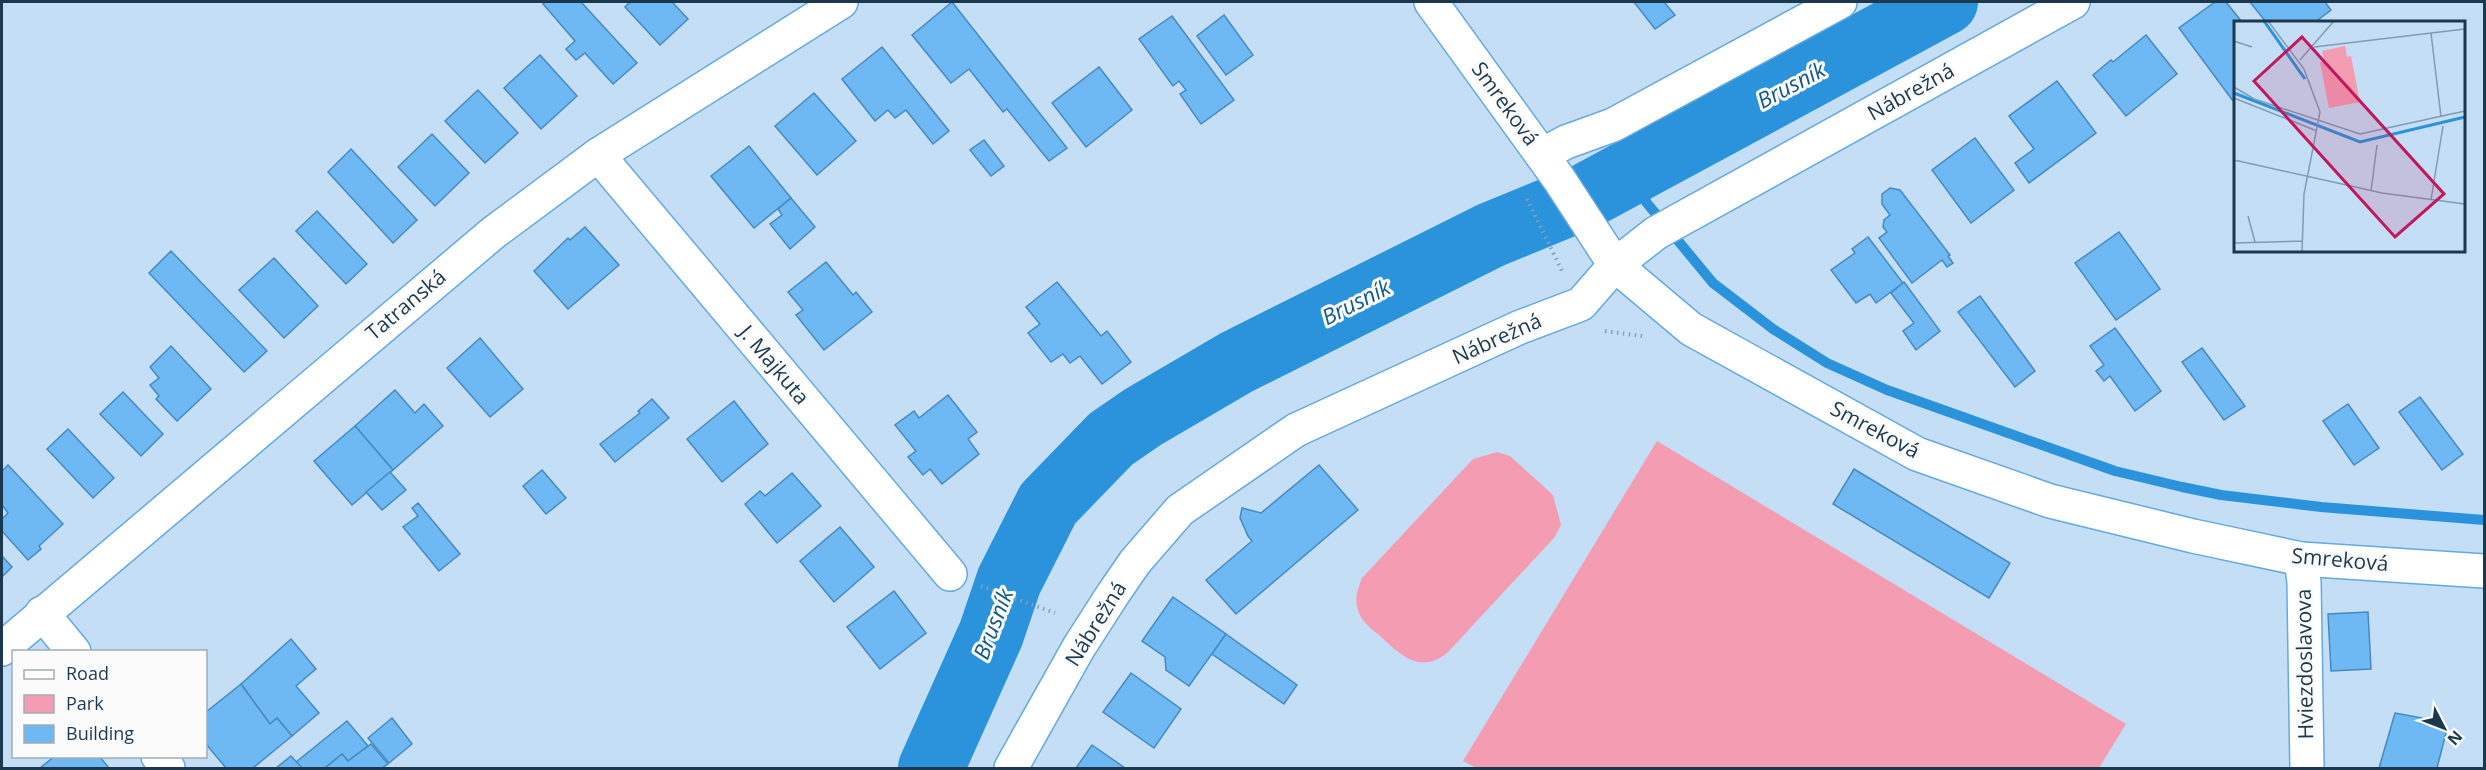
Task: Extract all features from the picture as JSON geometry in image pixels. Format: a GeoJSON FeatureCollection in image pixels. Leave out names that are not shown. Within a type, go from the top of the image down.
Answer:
{"type":"FeatureCollection","features":[{"type":"Feature","properties":{"kind":"street","name":"Tatranská"},"geometry":{"type":"LineString","coordinates":[[2,649],[493,233],[598,155],[841,2]]}},
{"type":"Feature","properties":{"kind":"street","name":"Smreková"},"geometry":{"type":"LineString","coordinates":[[1431,2],[1550,167],[1615,266],[1691,329],[1917,454],[2050,501],[2193,536],[2301,559],[2484,571]]}},
{"type":"Feature","properties":{"kind":"street"},"geometry":{"type":"LineString","coordinates":[[1550,167],[1566,142],[1613,125],[1840,2]]}},
{"type":"Feature","properties":{"kind":"street","name":"Nábrežná"},"geometry":{"type":"LineString","coordinates":[[1011,768],[1079,647],[1113,594],[1135,562],[1180,510],[1296,430],[1518,328],[1581,304],[1615,266],[1669,226],[2073,2]]}},
{"type":"Feature","properties":{"kind":"street","name":"J. Majkuta"},"geometry":{"type":"LineString","coordinates":[[598,155],[950,574]]}},
{"type":"Feature","properties":{"kind":"street","name":"Hviezdoslavova"},"geometry":{"type":"LineString","coordinates":[[2301,559],[2304,582],[2307,768]]}},
{"type":"Feature","properties":{"kind":"street"},"geometry":{"type":"LineString","coordinates":[[42,613],[73,650]]}},
{"type":"Feature","properties":{"kind":"path"},"geometry":{"type":"LineString","coordinates":[[1524,192],[1551,250]]}},
{"type":"Feature","properties":{"kind":"path"},"geometry":{"type":"LineString","coordinates":[[950,574],[1055,613]]}},
{"type":"Feature","properties":{"kind":"green space"},"geometry":{"type":"Polygon","coordinates":[[[1657,441],[2126,724],[2099,768],[1476,768],[1463,761],[1657,441]]]}},
{"type":"Feature","properties":{"kind":"green space"},"geometry":{"type":"Polygon","coordinates":[[[1497,452],[1510,456],[1553,495],[1561,525],[1554,538],[1448,652],[1428,662],[1411,660],[1395,649],[1361,618],[1356,601],[1362,578],[1473,459],[1497,452]]]}},
{"type":"Feature","properties":{"kind":"building"},"geometry":{"type":"Polygon","coordinates":[[[546,2],[581,2],[637,63],[613,84],[585,53],[576,60],[566,49],[575,41],[543,4],[546,2]]]}},
{"type":"Feature","properties":{"kind":"building"},"geometry":{"type":"Polygon","coordinates":[[[630,2],[672,2],[688,19],[660,45],[625,7],[630,2]]]}},
{"type":"Feature","properties":{"kind":"building"},"geometry":{"type":"Polygon","coordinates":[[[952,2],[1067,148],[1049,161],[1007,109],[1003,112],[969,69],[951,83],[912,35],[952,2]]]}},
{"type":"Feature","properties":{"kind":"building"},"geometry":{"type":"Polygon","coordinates":[[[1634,2],[1664,2],[1675,15],[1655,29],[1634,2]]]}},
{"type":"Feature","properties":{"kind":"building"},"geometry":{"type":"Polygon","coordinates":[[[2215,2],[2226,2],[2241,21],[2234,21],[2234,100],[2233,101],[2179,28],[2215,2]]]}},
{"type":"Feature","properties":{"kind":"building"},"geometry":{"type":"Polygon","coordinates":[[[2250,2],[2325,2],[2331,10],[2316,21],[2265,21],[2250,2]]]}},
{"type":"Feature","properties":{"kind":"building"},"geometry":{"type":"Polygon","coordinates":[[[1224,15],[1253,55],[1226,75],[1197,36],[1224,15]]]}},
{"type":"Feature","properties":{"kind":"building"},"geometry":{"type":"Polygon","coordinates":[[[1172,16],[1234,100],[1201,124],[1180,94],[1186,90],[1179,81],[1173,86],[1139,39],[1172,16]]]}},
{"type":"Feature","properties":{"kind":"building"},"geometry":{"type":"Polygon","coordinates":[[[2146,35],[2177,74],[2126,116],[2093,75],[2146,35]]]}},
{"type":"Feature","properties":{"kind":"building"},"geometry":{"type":"Polygon","coordinates":[[[882,47],[949,131],[933,144],[906,110],[895,118],[888,110],[875,121],[842,79],[882,47]]]}},
{"type":"Feature","properties":{"kind":"building"},"geometry":{"type":"Polygon","coordinates":[[[540,55],[577,96],[541,129],[504,88],[540,55]]]}},
{"type":"Feature","properties":{"kind":"building"},"geometry":{"type":"Polygon","coordinates":[[[1099,67],[1132,110],[1086,147],[1052,103],[1099,67]]]}},
{"type":"Feature","properties":{"kind":"building"},"geometry":{"type":"Polygon","coordinates":[[[2057,81],[2096,133],[2029,183],[2015,163],[2034,149],[2009,116],[2057,81]]]}},
{"type":"Feature","properties":{"kind":"building"},"geometry":{"type":"Polygon","coordinates":[[[478,90],[518,133],[485,163],[445,121],[478,90]]]}},
{"type":"Feature","properties":{"kind":"building"},"geometry":{"type":"Polygon","coordinates":[[[814,93],[856,141],[817,175],[775,126],[814,93]]]}},
{"type":"Feature","properties":{"kind":"building"},"geometry":{"type":"Polygon","coordinates":[[[432,134],[469,173],[435,206],[398,167],[432,134]]]}},
{"type":"Feature","properties":{"kind":"building"},"geometry":{"type":"Polygon","coordinates":[[[1975,138],[2014,190],[1971,223],[1932,170],[1975,138]]]}},
{"type":"Feature","properties":{"kind":"building"},"geometry":{"type":"Polygon","coordinates":[[[984,140],[1004,166],[991,176],[970,150],[984,140]]]}},
{"type":"Feature","properties":{"kind":"building"},"geometry":{"type":"Polygon","coordinates":[[[749,146],[791,198],[754,228],[711,176],[749,146]]]}},
{"type":"Feature","properties":{"kind":"building"},"geometry":{"type":"Polygon","coordinates":[[[351,149],[417,220],[393,243],[328,172],[351,149]]]}},
{"type":"Feature","properties":{"kind":"building"},"geometry":{"type":"Polygon","coordinates":[[[1890,188],[1900,190],[1950,255],[1948,256],[1953,263],[1947,267],[1942,260],[1912,283],[1879,238],[1887,232],[1883,227],[1884,220],[1890,215],[1882,204],[1882,194],[1890,188]]]}},
{"type":"Feature","properties":{"kind":"building"},"geometry":{"type":"Polygon","coordinates":[[[791,198],[815,227],[790,249],[770,224],[782,215],[778,209],[791,198]]]}},
{"type":"Feature","properties":{"kind":"building"},"geometry":{"type":"Polygon","coordinates":[[[317,211],[367,264],[346,284],[296,231],[317,211]]]}},
{"type":"Feature","properties":{"kind":"building"},"geometry":{"type":"Polygon","coordinates":[[[585,227],[619,265],[568,309],[534,271],[568,238],[570,240],[585,227]]]}},
{"type":"Feature","properties":{"kind":"building"},"geometry":{"type":"Polygon","coordinates":[[[2119,232],[2160,289],[2116,320],[2075,263],[2119,232]]]}},
{"type":"Feature","properties":{"kind":"building"},"geometry":{"type":"Polygon","coordinates":[[[1868,237],[1903,283],[1876,303],[1870,294],[1856,303],[1831,270],[1855,253],[1852,249],[1868,237]]]}},
{"type":"Feature","properties":{"kind":"building"},"geometry":{"type":"Polygon","coordinates":[[[171,251],[267,351],[244,372],[149,273],[171,251]]]}},
{"type":"Feature","properties":{"kind":"building"},"geometry":{"type":"Polygon","coordinates":[[[274,258],[318,306],[284,338],[239,290],[274,258]]]}},
{"type":"Feature","properties":{"kind":"building"},"geometry":{"type":"Polygon","coordinates":[[[826,262],[853,295],[856,292],[872,312],[824,350],[796,315],[803,310],[788,292],[826,262]]]}},
{"type":"Feature","properties":{"kind":"building"},"geometry":{"type":"Polygon","coordinates":[[[1057,282],[1101,336],[1107,331],[1131,362],[1102,384],[1080,356],[1070,363],[1063,354],[1051,362],[1028,333],[1040,324],[1026,307],[1057,282]]]}},
{"type":"Feature","properties":{"kind":"building"},"geometry":{"type":"Polygon","coordinates":[[[1904,282],[1940,331],[1916,350],[1903,331],[1914,323],[1891,293],[1904,282]]]}},
{"type":"Feature","properties":{"kind":"building"},"geometry":{"type":"Polygon","coordinates":[[[1980,296],[2035,371],[2015,387],[1958,312],[1980,296]]]}},
{"type":"Feature","properties":{"kind":"building"},"geometry":{"type":"Polygon","coordinates":[[[2115,328],[2161,391],[2135,411],[2110,376],[2104,381],[2096,371],[2104,365],[2090,346],[2115,328]]]}},
{"type":"Feature","properties":{"kind":"building"},"geometry":{"type":"Polygon","coordinates":[[[480,338],[523,389],[490,417],[447,368],[480,338]]]}},
{"type":"Feature","properties":{"kind":"building"},"geometry":{"type":"Polygon","coordinates":[[[171,346],[211,389],[177,421],[156,399],[159,396],[150,385],[159,378],[150,367],[171,346]]]}},
{"type":"Feature","properties":{"kind":"building"},"geometry":{"type":"Polygon","coordinates":[[[2202,348],[2245,406],[2224,420],[2182,362],[2202,348]]]}},
{"type":"Feature","properties":{"kind":"building"},"geometry":{"type":"Polygon","coordinates":[[[395,390],[415,413],[424,404],[443,426],[393,470],[355,426],[395,390]]]}},
{"type":"Feature","properties":{"kind":"building"},"geometry":{"type":"Polygon","coordinates":[[[123,392],[163,434],[141,456],[100,414],[123,392]]]}},
{"type":"Feature","properties":{"kind":"building"},"geometry":{"type":"Polygon","coordinates":[[[948,395],[977,432],[968,439],[979,454],[942,484],[930,469],[923,475],[908,457],[916,451],[895,425],[914,411],[919,418],[948,395]]]}},
{"type":"Feature","properties":{"kind":"building"},"geometry":{"type":"Polygon","coordinates":[[[2420,397],[2463,454],[2442,470],[2399,412],[2420,397]]]}},
{"type":"Feature","properties":{"kind":"building"},"geometry":{"type":"Polygon","coordinates":[[[652,399],[669,418],[615,462],[600,444],[640,413],[638,411],[652,399]]]}},
{"type":"Feature","properties":{"kind":"building"},"geometry":{"type":"Polygon","coordinates":[[[734,401],[768,444],[722,482],[687,439],[734,401]]]}},
{"type":"Feature","properties":{"kind":"building"},"geometry":{"type":"Polygon","coordinates":[[[2348,404],[2379,448],[2354,465],[2323,421],[2348,404]]]}},
{"type":"Feature","properties":{"kind":"building"},"geometry":{"type":"Polygon","coordinates":[[[355,426],[393,470],[352,505],[314,461],[355,426]]]}},
{"type":"Feature","properties":{"kind":"building"},"geometry":{"type":"Polygon","coordinates":[[[68,429],[114,478],[93,498],[47,449],[68,429]]]}},
{"type":"Feature","properties":{"kind":"building"},"geometry":{"type":"Polygon","coordinates":[[[8,465],[63,524],[39,546],[41,549],[28,560],[2,531],[2,519],[8,513],[2,505],[2,471],[8,465]]]}},
{"type":"Feature","properties":{"kind":"building"},"geometry":{"type":"Polygon","coordinates":[[[1319,465],[1358,510],[1236,614],[1206,580],[1252,541],[1240,518],[1242,508],[1261,513],[1319,465]]]}},
{"type":"Feature","properties":{"kind":"building"},"geometry":{"type":"Polygon","coordinates":[[[1854,469],[2010,563],[1989,598],[1833,504],[1854,469]]]}},
{"type":"Feature","properties":{"kind":"building"},"geometry":{"type":"Polygon","coordinates":[[[542,470],[566,498],[546,514],[523,486],[542,470]]]}},
{"type":"Feature","properties":{"kind":"building"},"geometry":{"type":"Polygon","coordinates":[[[390,472],[406,490],[382,510],[366,492],[390,472]]]}},
{"type":"Feature","properties":{"kind":"building"},"geometry":{"type":"Polygon","coordinates":[[[792,473],[821,506],[777,543],[745,504],[760,491],[765,496],[792,473]]]}},
{"type":"Feature","properties":{"kind":"building"},"geometry":{"type":"Polygon","coordinates":[[[418,503],[460,554],[439,571],[403,527],[418,516],[412,508],[418,503]]]}},
{"type":"Feature","properties":{"kind":"building"},"geometry":{"type":"Polygon","coordinates":[[[840,527],[874,567],[834,602],[800,561],[840,527]]]}},
{"type":"Feature","properties":{"kind":"building"},"geometry":{"type":"Polygon","coordinates":[[[2,556],[12,567],[2,577],[2,556]]]}},
{"type":"Feature","properties":{"kind":"building"},"geometry":{"type":"Polygon","coordinates":[[[894,591],[926,633],[880,669],[847,627],[894,591]]]}},
{"type":"Feature","properties":{"kind":"building"},"geometry":{"type":"Polygon","coordinates":[[[1173,597],[1226,634],[1189,686],[1166,670],[1165,657],[1142,641],[1173,597]]]}},
{"type":"Feature","properties":{"kind":"building"},"geometry":{"type":"Polygon","coordinates":[[[2368,612],[2371,669],[2331,671],[2328,614],[2368,612]]]}},
{"type":"Feature","properties":{"kind":"building"},"geometry":{"type":"Polygon","coordinates":[[[1226,634],[1297,685],[1284,704],[1212,654],[1226,634]]]}},
{"type":"Feature","properties":{"kind":"building"},"geometry":{"type":"Polygon","coordinates":[[[291,639],[316,669],[296,686],[319,713],[292,736],[277,718],[270,724],[241,684],[291,639]]]}},
{"type":"Feature","properties":{"kind":"building"},"geometry":{"type":"Polygon","coordinates":[[[1131,673],[1181,709],[1154,748],[1103,712],[1131,673]]]}},
{"type":"Feature","properties":{"kind":"building"},"geometry":{"type":"Polygon","coordinates":[[[241,684],[270,724],[277,718],[292,736],[253,768],[226,768],[207,745],[207,711],[241,684]]]}},
{"type":"Feature","properties":{"kind":"building"},"geometry":{"type":"Polygon","coordinates":[[[2395,713],[2422,718],[2420,723],[2447,729],[2437,768],[2379,768],[2395,713]]]}},
{"type":"Feature","properties":{"kind":"building"},"geometry":{"type":"Polygon","coordinates":[[[392,718],[412,744],[389,763],[368,738],[392,718]]]}},
{"type":"Feature","properties":{"kind":"building"},"geometry":{"type":"Polygon","coordinates":[[[347,721],[368,746],[348,761],[342,754],[325,768],[302,768],[296,762],[347,721]]]}},
{"type":"Feature","properties":{"kind":"building"},"geometry":{"type":"Polygon","coordinates":[[[371,744],[388,764],[382,768],[325,768],[342,754],[348,761],[371,744]]]}},
{"type":"Feature","properties":{"kind":"building"},"geometry":{"type":"Polygon","coordinates":[[[1092,745],[1125,768],[1076,768],[1092,745]]]}},
{"type":"Feature","properties":{"kind":"building"},"geometry":{"type":"Polygon","coordinates":[[[291,756],[302,768],[276,768],[291,756]]]}},
{"type":"Feature","properties":{"kind":"building"},"geometry":{"type":"Polygon","coordinates":[[[52,758],[101,758],[109,768],[40,768],[52,758]]]}},
{"type":"Feature","properties":{"kind":"waterway","name":"Brusník"},"geometry":{"type":"LineString","coordinates":[[931,768],[991,634],[1009,581],[1048,504],[1111,439],[1143,417],[1237,362],[1491,235],[1586,196],[1945,2]]}},
{"type":"Feature","properties":{"kind":"waterway"},"geometry":{"type":"LineString","coordinates":[[1640,167],[1646,202],[1713,283],[1773,329],[1827,363],[1887,390],[2115,471],[2182,487],[2221,495],[2321,507],[2484,520]]}}]}
